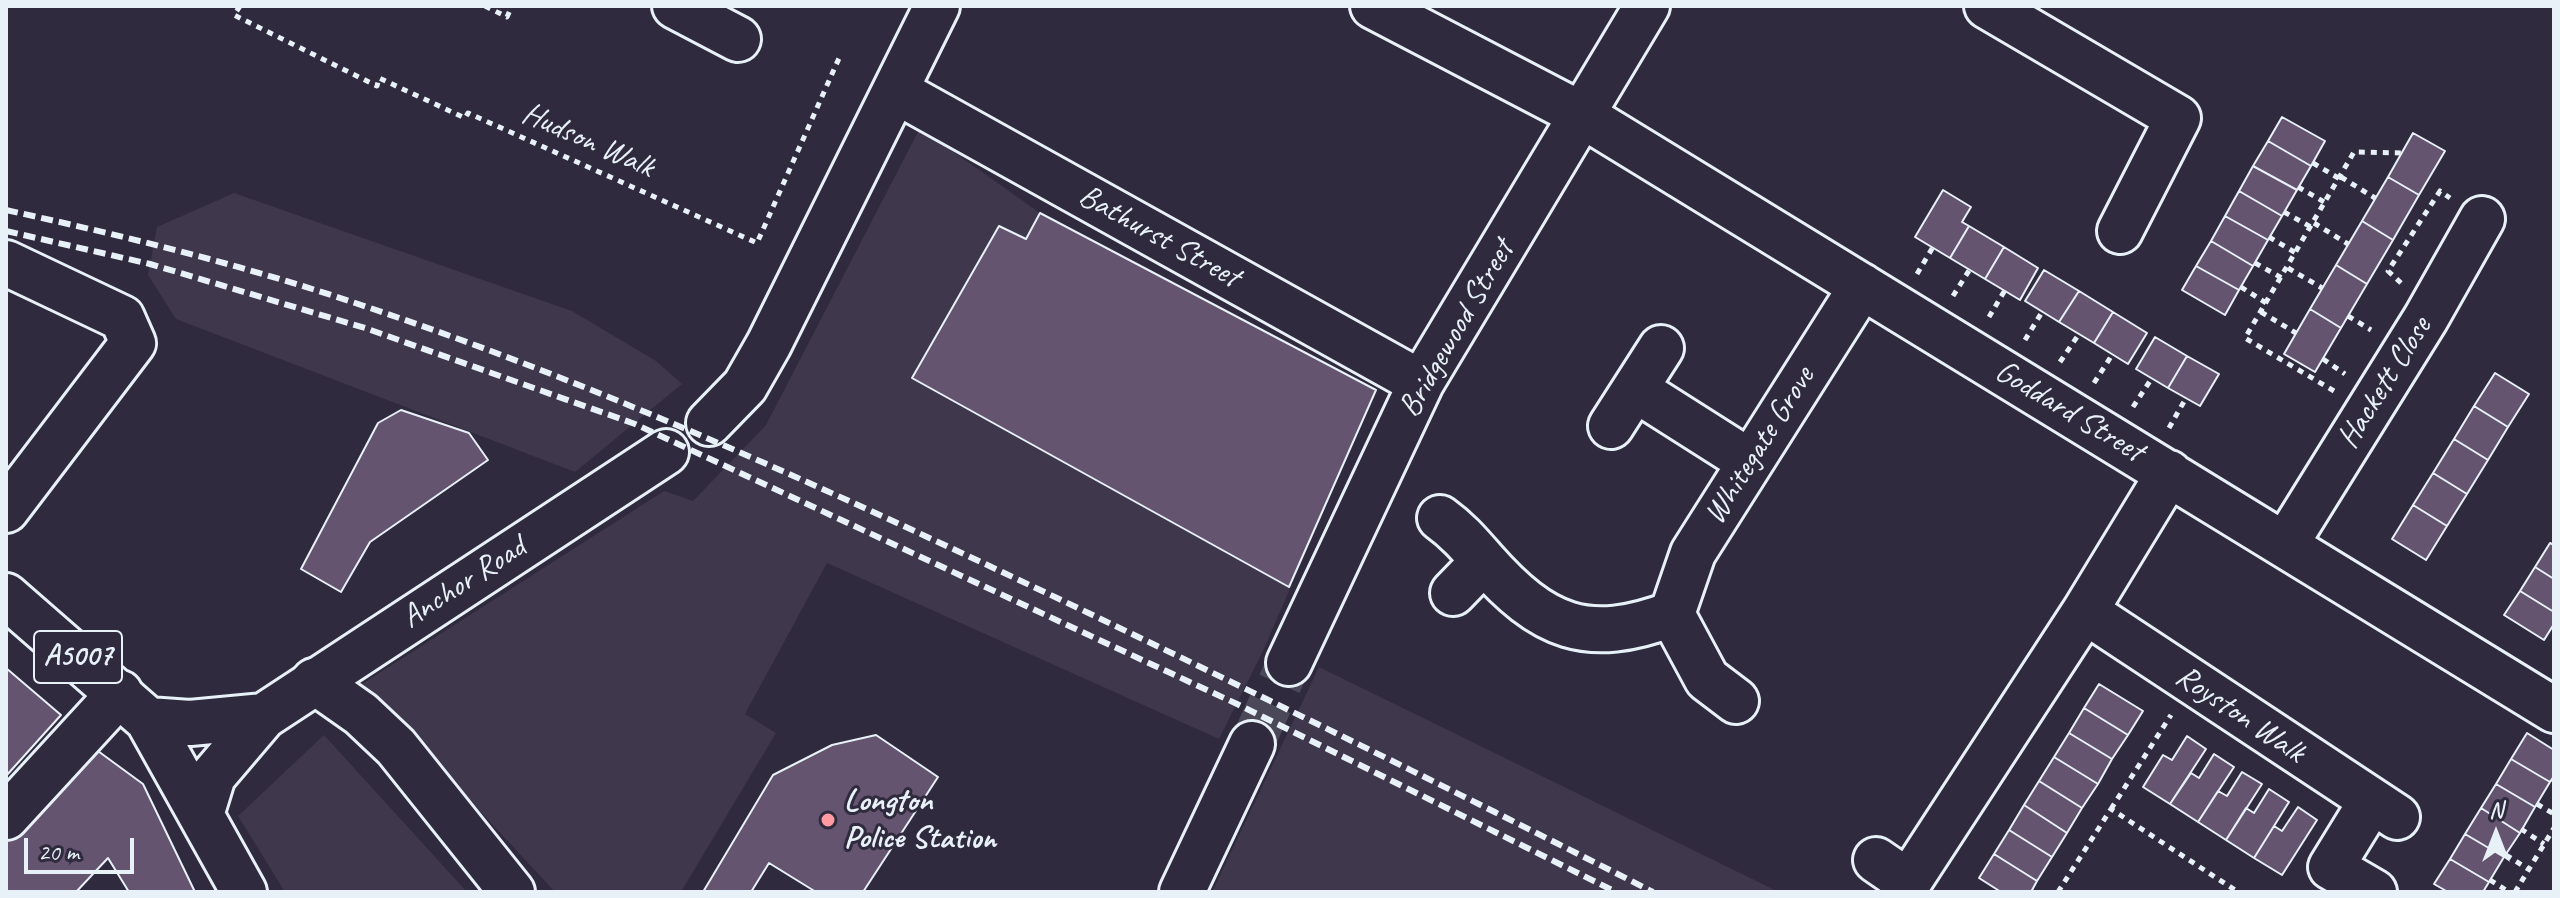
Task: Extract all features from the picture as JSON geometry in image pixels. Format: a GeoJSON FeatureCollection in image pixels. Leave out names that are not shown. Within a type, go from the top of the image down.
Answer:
{"type":"FeatureCollection","features":[{"type":"Feature","properties":{"kind":"street"},"geometry":{"type":"LineString","coordinates":[[675,6],[737,41]]}},
{"type":"Feature","properties":{"kind":"street"},"geometry":{"type":"LineString","coordinates":[[709,423],[745,386],[769,344],[937,6]]}},
{"type":"Feature","properties":{"kind":"street","name":"Goddard Street"},"geometry":{"type":"LineString","coordinates":[[1373,6],[1582,115],[1862,286],[2174,455],[2285,545],[2554,710]]}},
{"type":"Feature","properties":{"kind":"street","name":"Bridgewood Street"},"geometry":{"type":"LineString","coordinates":[[1289,663],[1421,383],[1647,6]]}},
{"type":"Feature","properties":{"kind":"street"},"geometry":{"type":"LineString","coordinates":[[1987,6],[2178,118],[2120,231]]}},
{"type":"Feature","properties":{"kind":"street","name":"Bathurst Street"},"geometry":{"type":"LineString","coordinates":[[896,91],[1421,383]]}},
{"type":"Feature","properties":{"kind":"street","name":"Hackett Close"},"geometry":{"type":"LineString","coordinates":[[2285,545],[2426,318],[2482,219]]}},
{"type":"Feature","properties":{"kind":"street"},"geometry":{"type":"LineString","coordinates":[[6,263],[122,318],[133,343],[6,510]]}},
{"type":"Feature","properties":{"kind":"street","name":"Whitegate Grove"},"geometry":{"type":"LineString","coordinates":[[1672,614],[1693,553],[1862,286]]}},
{"type":"Feature","properties":{"kind":"street"},"geometry":{"type":"LineString","coordinates":[[1611,426],[1661,348]]}},
{"type":"Feature","properties":{"kind":"street"},"geometry":{"type":"LineString","coordinates":[[1635,389],[1750,462]]}},
{"type":"Feature","properties":{"kind":"street","name":"Anchor Road"},"geometry":{"type":"LineString","coordinates":[[201,815],[213,776],[264,716],[666,452]]}},
{"type":"Feature","properties":{"kind":"street"},"geometry":{"type":"LineString","coordinates":[[1895,878],[2085,611],[2174,455]]}},
{"type":"Feature","properties":{"kind":"street"},"geometry":{"type":"LineString","coordinates":[[1440,518],[1467,537],[1484,561],[1535,608],[1574,629],[1635,628],[1672,614],[1707,679],[1736,701]]}},
{"type":"Feature","properties":{"kind":"street"},"geometry":{"type":"LineString","coordinates":[[1453,593],[1484,561]]}},
{"type":"Feature","properties":{"kind":"street","name":"A5007"},"geometry":{"type":"LineString","coordinates":[[6,596],[134,706],[244,892]]}},
{"type":"Feature","properties":{"kind":"street","name":"Royston Walk"},"geometry":{"type":"LineString","coordinates":[[2085,611],[2384,810],[2331,867],[2357,888]]}},
{"type":"Feature","properties":{"kind":"street"},"geometry":{"type":"LineString","coordinates":[[314,681],[361,714],[396,747],[512,892]]}},
{"type":"Feature","properties":{"kind":"street"},"geometry":{"type":"LineString","coordinates":[[6,817],[134,706]]}},
{"type":"Feature","properties":{"kind":"street","name":"Anchor Road"},"geometry":{"type":"LineString","coordinates":[[134,706],[190,723],[264,716]]}},
{"type":"Feature","properties":{"kind":"street"},"geometry":{"type":"LineString","coordinates":[[1182,892],[1252,744]]}},
{"type":"Feature","properties":{"kind":"path","name":"Hudson Walk"},"geometry":{"type":"LineString","coordinates":[[240,6],[234,15],[377,86],[379,78],[465,118],[468,113],[757,243],[840,56]]}},
{"type":"Feature","properties":{"kind":"path"},"geometry":{"type":"LineString","coordinates":[[485,6],[507,17],[512,6]]}},
{"type":"Feature","properties":{"kind":"path"},"geometry":{"type":"LineString","coordinates":[[2347,399],[2245,338],[2354,152],[2402,153]]}},
{"type":"Feature","properties":{"kind":"path"},"geometry":{"type":"LineString","coordinates":[[2313,163],[2375,198]]}},
{"type":"Feature","properties":{"kind":"path"},"geometry":{"type":"LineString","coordinates":[[2298,187],[2326,203]]}},
{"type":"Feature","properties":{"kind":"path"},"geometry":{"type":"LineString","coordinates":[[2405,287],[2388,271],[2440,191],[2482,219]]}},
{"type":"Feature","properties":{"kind":"path"},"geometry":{"type":"LineString","coordinates":[[2284,212],[2348,244]]}},
{"type":"Feature","properties":{"kind":"path"},"geometry":{"type":"LineString","coordinates":[[2269,237],[2296,253]]}},
{"type":"Feature","properties":{"kind":"path"},"geometry":{"type":"LineString","coordinates":[[1928,282],[1916,274],[1933,247]]}},
{"type":"Feature","properties":{"kind":"path"},"geometry":{"type":"LineString","coordinates":[[2255,263],[2282,278]]}},
{"type":"Feature","properties":{"kind":"path"},"geometry":{"type":"LineString","coordinates":[[2288,268],[2322,288]]}},
{"type":"Feature","properties":{"kind":"path"},"geometry":{"type":"LineString","coordinates":[[1953,296],[1970,269]]}},
{"type":"Feature","properties":{"kind":"path"},"geometry":{"type":"LineString","coordinates":[[2241,287],[2266,303]]}},
{"type":"Feature","properties":{"kind":"path"},"geometry":{"type":"LineString","coordinates":[[1941,289],[1965,303]]}},
{"type":"Feature","properties":{"kind":"path"},"geometry":{"type":"LineString","coordinates":[[1988,317],[2005,290]]}},
{"type":"Feature","properties":{"kind":"path"},"geometry":{"type":"LineString","coordinates":[[1977,310],[2001,325]]}},
{"type":"Feature","properties":{"kind":"path"},"geometry":{"type":"LineString","coordinates":[[2025,340],[2042,312]]}},
{"type":"Feature","properties":{"kind":"path"},"geometry":{"type":"LineString","coordinates":[[2261,312],[2296,333]]}},
{"type":"Feature","properties":{"kind":"path"},"geometry":{"type":"LineString","coordinates":[[2348,316],[2384,338]]}},
{"type":"Feature","properties":{"kind":"path"},"geometry":{"type":"LineString","coordinates":[[2013,332],[2037,347]]}},
{"type":"Feature","properties":{"kind":"path"},"geometry":{"type":"LineString","coordinates":[[2060,362],[2079,334]]}},
{"type":"Feature","properties":{"kind":"path"},"geometry":{"type":"LineString","coordinates":[[2049,354],[2072,369]]}},
{"type":"Feature","properties":{"kind":"path"},"geometry":{"type":"LineString","coordinates":[[2094,383],[2112,355]]}},
{"type":"Feature","properties":{"kind":"path"},"geometry":{"type":"LineString","coordinates":[[2323,359],[2357,381]]}},
{"type":"Feature","properties":{"kind":"path"},"geometry":{"type":"LineString","coordinates":[[2083,376],[2107,391]]}},
{"type":"Feature","properties":{"kind":"path"},"geometry":{"type":"LineString","coordinates":[[2133,407],[2152,378]]}},
{"type":"Feature","properties":{"kind":"path"},"geometry":{"type":"LineString","coordinates":[[2168,430],[2186,398]]}},
{"type":"Feature","properties":{"kind":"path"},"geometry":{"type":"LineString","coordinates":[[2120,399],[2145,415]]}},
{"type":"Feature","properties":{"kind":"path"},"geometry":{"type":"LineString","coordinates":[[2156,422],[2168,430],[2174,455]]}},
{"type":"Feature","properties":{"kind":"path"},"geometry":{"type":"LineString","coordinates":[[2058,892],[2192,682]]}},
{"type":"Feature","properties":{"kind":"path"},"geometry":{"type":"LineString","coordinates":[[2537,804],[2554,814]]}},
{"type":"Feature","properties":{"kind":"path"},"geometry":{"type":"LineString","coordinates":[[2111,809],[2238,892]]}},
{"type":"Feature","properties":{"kind":"path"},"geometry":{"type":"LineString","coordinates":[[2490,880],[2512,892],[2554,828]]}},
{"type":"Feature","properties":{"kind":"path"},"geometry":{"type":"LineString","coordinates":[[2521,829],[2544,844]]}},
{"type":"Feature","properties":{"kind":"path"},"geometry":{"type":"LineString","coordinates":[[2506,855],[2528,869]]}},
{"type":"Feature","properties":{"kind":"shaded area"},"geometry":{"type":"Polygon","coordinates":[[[920,128],[1040,213],[1376,390],[1263,651],[1219,739],[827,563],[745,714],[776,733],[681,892],[555,892],[362,684],[664,491],[693,501],[766,425],[920,128]]]}},
{"type":"Feature","properties":{"kind":"shaded area"},"geometry":{"type":"Polygon","coordinates":[[[234,193],[572,311],[656,361],[682,384],[575,472],[176,319],[148,275],[157,227],[234,193]]]}},
{"type":"Feature","properties":{"kind":"shaded area"},"geometry":{"type":"Polygon","coordinates":[[[1319,667],[1736,871],[1779,892],[1212,892],[1319,667]]]}},
{"type":"Feature","properties":{"kind":"shaded area"},"geometry":{"type":"Polygon","coordinates":[[[324,735],[467,892],[285,892],[238,816],[324,735]]]}},
{"type":"Feature","properties":{"kind":"building"},"geometry":{"type":"Polygon","coordinates":[[[2282,117],[2325,141],[2311,166],[2268,141],[2282,117]]]}},
{"type":"Feature","properties":{"kind":"building"},"geometry":{"type":"Polygon","coordinates":[[[2413,133],[2445,151],[2419,195],[2388,177],[2413,133]]]}},
{"type":"Feature","properties":{"kind":"building"},"geometry":{"type":"Polygon","coordinates":[[[2268,141],[2311,166],[2297,190],[2253,166],[2268,141]]]}},
{"type":"Feature","properties":{"kind":"building"},"geometry":{"type":"Polygon","coordinates":[[[2253,166],[2297,190],[2282,216],[2239,191],[2253,166]]]}},
{"type":"Feature","properties":{"kind":"building"},"geometry":{"type":"Polygon","coordinates":[[[2388,177],[2419,195],[2393,240],[2362,221],[2388,177]]]}},
{"type":"Feature","properties":{"kind":"building"},"geometry":{"type":"Polygon","coordinates":[[[1943,190],[1971,207],[1962,222],[1969,226],[1950,258],[1915,237],[1943,190]]]}},
{"type":"Feature","properties":{"kind":"building"},"geometry":{"type":"Polygon","coordinates":[[[2239,191],[2282,216],[2268,240],[2225,216],[2239,191]]]}},
{"type":"Feature","properties":{"kind":"building"},"geometry":{"type":"Polygon","coordinates":[[[1040,213],[1376,390],[1289,587],[912,378],[999,226],[1026,239],[1040,213]]]}},
{"type":"Feature","properties":{"kind":"building"},"geometry":{"type":"Polygon","coordinates":[[[2225,216],[2268,240],[2253,266],[2211,241],[2225,216]]]}},
{"type":"Feature","properties":{"kind":"building"},"geometry":{"type":"Polygon","coordinates":[[[2362,221],[2393,240],[2367,284],[2336,265],[2362,221]]]}},
{"type":"Feature","properties":{"kind":"building"},"geometry":{"type":"Polygon","coordinates":[[[1969,226],[2004,247],[1985,279],[1950,258],[1969,226]]]}},
{"type":"Feature","properties":{"kind":"building"},"geometry":{"type":"Polygon","coordinates":[[[2211,241],[2253,266],[2239,290],[2196,266],[2211,241]]]}},
{"type":"Feature","properties":{"kind":"building"},"geometry":{"type":"Polygon","coordinates":[[[2004,247],[2038,268],[2020,300],[1985,279],[2004,247]]]}},
{"type":"Feature","properties":{"kind":"building"},"geometry":{"type":"Polygon","coordinates":[[[2336,265],[2367,284],[2341,328],[2310,309],[2336,265]]]}},
{"type":"Feature","properties":{"kind":"building"},"geometry":{"type":"Polygon","coordinates":[[[2196,266],[2239,290],[2225,315],[2182,290],[2196,266]]]}},
{"type":"Feature","properties":{"kind":"building"},"geometry":{"type":"Polygon","coordinates":[[[2044,270],[2079,291],[2059,322],[2025,301],[2044,270]]]}},
{"type":"Feature","properties":{"kind":"building"},"geometry":{"type":"Polygon","coordinates":[[[2079,291],[2113,312],[2094,343],[2059,322],[2079,291]]]}},
{"type":"Feature","properties":{"kind":"building"},"geometry":{"type":"Polygon","coordinates":[[[2310,309],[2341,328],[2315,372],[2284,354],[2310,309]]]}},
{"type":"Feature","properties":{"kind":"building"},"geometry":{"type":"Polygon","coordinates":[[[2113,312],[2147,333],[2128,364],[2094,343],[2113,312]]]}},
{"type":"Feature","properties":{"kind":"building"},"geometry":{"type":"Polygon","coordinates":[[[2155,337],[2187,356],[2168,388],[2136,369],[2155,337]]]}},
{"type":"Feature","properties":{"kind":"building"},"geometry":{"type":"Polygon","coordinates":[[[2187,356],[2219,374],[2200,406],[2168,388],[2187,356]]]}},
{"type":"Feature","properties":{"kind":"building"},"geometry":{"type":"Polygon","coordinates":[[[2495,373],[2529,394],[2508,427],[2474,406],[2495,373]]]}},
{"type":"Feature","properties":{"kind":"building"},"geometry":{"type":"Polygon","coordinates":[[[2474,406],[2508,427],[2488,460],[2454,439],[2474,406]]]}},
{"type":"Feature","properties":{"kind":"building"},"geometry":{"type":"Polygon","coordinates":[[[401,410],[469,433],[488,460],[370,542],[341,592],[301,569],[378,423],[401,410]]]}},
{"type":"Feature","properties":{"kind":"building"},"geometry":{"type":"Polygon","coordinates":[[[2454,439],[2488,460],[2467,494],[2433,473],[2454,439]]]}},
{"type":"Feature","properties":{"kind":"building"},"geometry":{"type":"Polygon","coordinates":[[[2433,473],[2467,494],[2447,526],[2413,505],[2433,473]]]}},
{"type":"Feature","properties":{"kind":"building"},"geometry":{"type":"Polygon","coordinates":[[[2413,505],[2447,526],[2426,560],[2392,539],[2413,505]]]}},
{"type":"Feature","properties":{"kind":"building"},"geometry":{"type":"Polygon","coordinates":[[[2550,543],[2554,545],[2554,579],[2535,567],[2550,543]]]}},
{"type":"Feature","properties":{"kind":"building"},"geometry":{"type":"Polygon","coordinates":[[[2535,567],[2554,579],[2554,612],[2520,591],[2535,567]]]}},
{"type":"Feature","properties":{"kind":"building"},"geometry":{"type":"Polygon","coordinates":[[[2520,591],[2554,612],[2554,624],[2544,640],[2504,615],[2520,591]]]}},
{"type":"Feature","properties":{"kind":"building"},"geometry":{"type":"Polygon","coordinates":[[[6,668],[61,715],[6,776],[6,668]]]}},
{"type":"Feature","properties":{"kind":"building"},"geometry":{"type":"Polygon","coordinates":[[[2099,684],[2143,711],[2128,735],[2084,708],[2099,684]]]}},
{"type":"Feature","properties":{"kind":"building"},"geometry":{"type":"Polygon","coordinates":[[[2084,708],[2128,735],[2112,759],[2069,733],[2084,708]]]}},
{"type":"Feature","properties":{"kind":"building"},"geometry":{"type":"Polygon","coordinates":[[[2069,733],[2112,759],[2098,784],[2054,757],[2069,733]]]}},
{"type":"Feature","properties":{"kind":"building"},"geometry":{"type":"Polygon","coordinates":[[[2527,733],[2554,750],[2554,776],[2550,782],[2511,759],[2527,733]]]}},
{"type":"Feature","properties":{"kind":"building","name":"Longton Police Station"},"geometry":{"type":"Polygon","coordinates":[[[876,735],[938,777],[863,892],[816,892],[769,863],[751,892],[703,892],[773,775],[832,745],[876,735]]]}},
{"type":"Feature","properties":{"kind":"building"},"geometry":{"type":"Polygon","coordinates":[[[2187,736],[2206,749],[2170,804],[2143,787],[2163,755],[2172,760],[2187,736]]]}},
{"type":"Feature","properties":{"kind":"building"},"geometry":{"type":"Polygon","coordinates":[[[87,743],[143,784],[195,892],[129,892],[108,858],[76,892],[6,892],[6,829],[87,743]]]}},
{"type":"Feature","properties":{"kind":"building"},"geometry":{"type":"Polygon","coordinates":[[[2214,754],[2234,767],[2198,822],[2170,804],[2191,773],[2199,778],[2214,754]]]}},
{"type":"Feature","properties":{"kind":"building"},"geometry":{"type":"Polygon","coordinates":[[[2054,757],[2098,784],[2082,808],[2039,781],[2054,757]]]}},
{"type":"Feature","properties":{"kind":"building"},"geometry":{"type":"Polygon","coordinates":[[[2511,759],[2550,782],[2535,807],[2496,784],[2511,759]]]}},
{"type":"Feature","properties":{"kind":"building"},"geometry":{"type":"Polygon","coordinates":[[[2242,772],[2262,784],[2226,840],[2198,822],[2218,791],[2227,796],[2242,772]]]}},
{"type":"Feature","properties":{"kind":"building"},"geometry":{"type":"Polygon","coordinates":[[[2039,781],[2082,808],[2067,833],[2024,805],[2039,781]]]}},
{"type":"Feature","properties":{"kind":"building"},"geometry":{"type":"Polygon","coordinates":[[[2496,784],[2535,807],[2520,833],[2481,808],[2496,784]]]}},
{"type":"Feature","properties":{"kind":"building"},"geometry":{"type":"Polygon","coordinates":[[[2269,789],[2289,802],[2254,858],[2226,840],[2246,808],[2254,813],[2269,789]]]}},
{"type":"Feature","properties":{"kind":"building"},"geometry":{"type":"Polygon","coordinates":[[[2024,805],[2067,833],[2052,857],[2009,830],[2024,805]]]}},
{"type":"Feature","properties":{"kind":"building"},"geometry":{"type":"Polygon","coordinates":[[[2298,807],[2317,820],[2282,875],[2254,858],[2274,826],[2282,831],[2298,807]]]}},
{"type":"Feature","properties":{"kind":"building"},"geometry":{"type":"Polygon","coordinates":[[[2481,808],[2520,833],[2504,857],[2465,834],[2481,808]]]}},
{"type":"Feature","properties":{"kind":"building"},"geometry":{"type":"Polygon","coordinates":[[[2009,830],[2052,857],[2037,881],[1994,854],[2009,830]]]}},
{"type":"Feature","properties":{"kind":"building"},"geometry":{"type":"Polygon","coordinates":[[[2465,834],[2504,857],[2489,882],[2450,859],[2465,834]]]}},
{"type":"Feature","properties":{"kind":"building"},"geometry":{"type":"Polygon","coordinates":[[[1994,854],[2037,881],[2031,892],[2001,892],[1979,878],[1994,854]]]}},
{"type":"Feature","properties":{"kind":"building"},"geometry":{"type":"Polygon","coordinates":[[[2450,859],[2489,882],[2483,892],[2448,892],[2434,884],[2450,859]]]}},
{"type":"Feature","properties":{"kind":"tunnel"},"geometry":{"type":"LineString","coordinates":[[1252,744],[1289,663]]}},
{"type":"Feature","properties":{"kind":"railway"},"geometry":{"type":"LineString","coordinates":[[6,210],[190,254],[325,293],[531,366],[689,430],[1000,571],[1328,729],[1653,892]]}},
{"type":"Feature","properties":{"kind":"railway"},"geometry":{"type":"LineString","coordinates":[[6,231],[150,264],[365,328],[635,424],[1237,704],[1616,892]]}},
{"type":"Feature","properties":{"kind":"place","name":"Longton Police Station"},"geometry":{"type":"Point","coordinates":[828,820]}}]}
